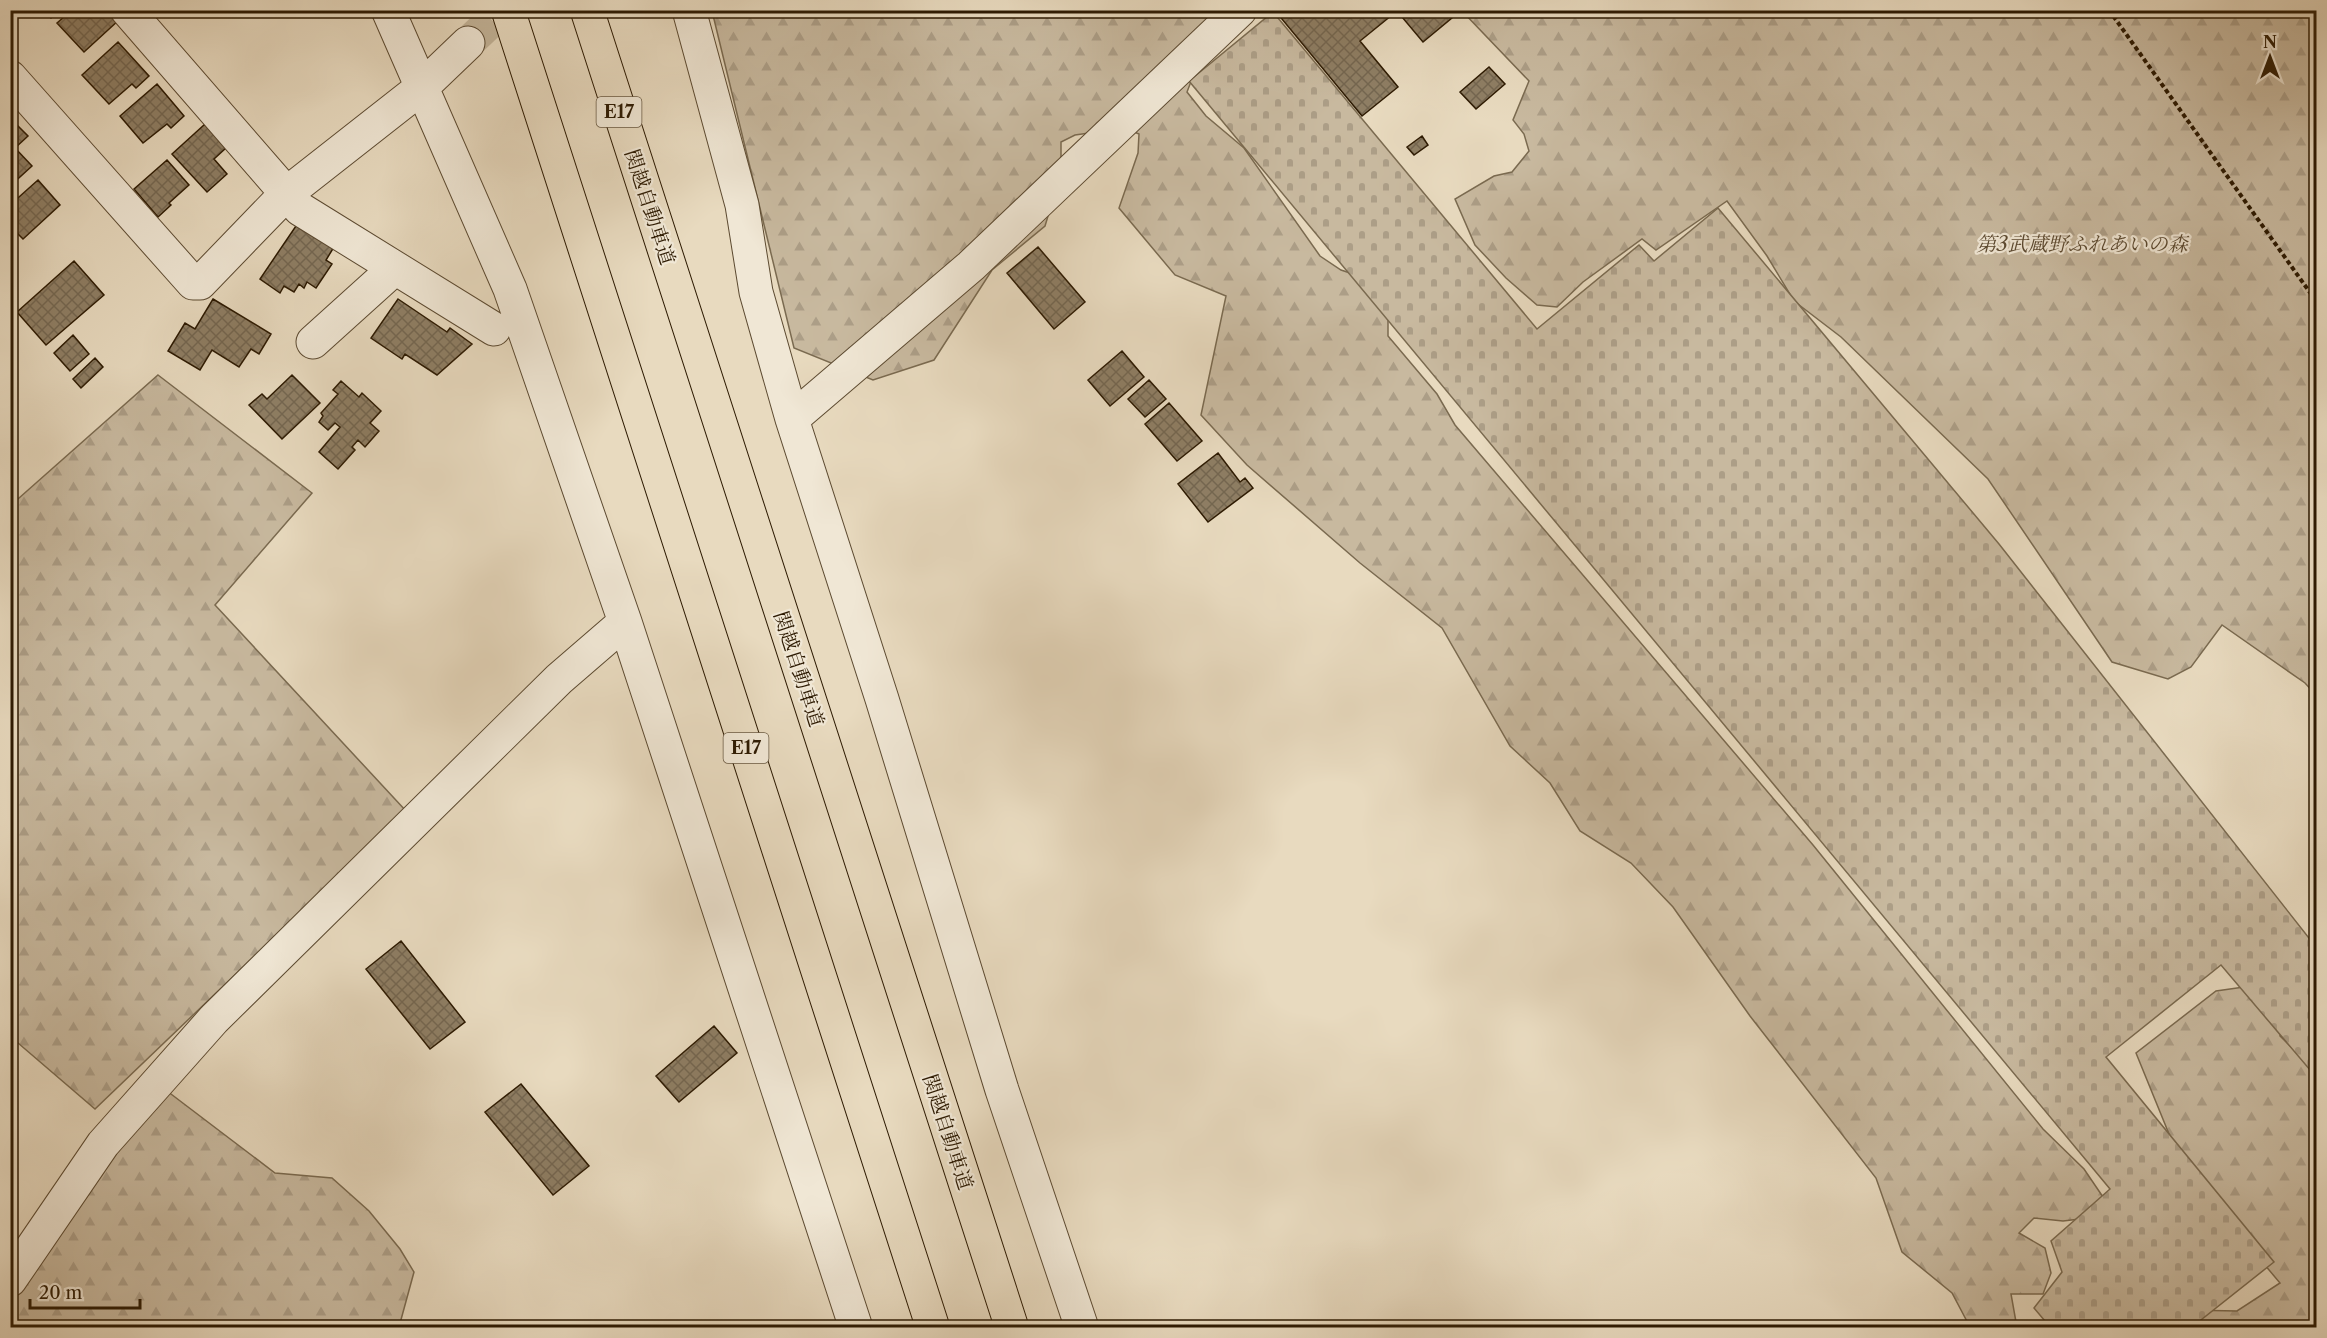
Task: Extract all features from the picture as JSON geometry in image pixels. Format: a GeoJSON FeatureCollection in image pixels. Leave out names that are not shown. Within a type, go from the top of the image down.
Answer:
{"type":"FeatureCollection","features":[{"type":"Feature","properties":{"kind":"highway","name":"E17"},"geometry":{"type":"LineString","coordinates":[[508,10],[933,1328]]}},
{"type":"Feature","properties":{"kind":"highway","name":"関越自動車道"},"geometry":{"type":"LineString","coordinates":[[586,10],[1012,1328]]}},
{"type":"Feature","properties":{"kind":"street"},"geometry":{"type":"LineString","coordinates":[[127,10],[300,209],[494,329]]}},
{"type":"Feature","properties":{"kind":"street"},"geometry":{"type":"LineString","coordinates":[[388,10],[510,289],[625,622],[856,1328]]}},
{"type":"Feature","properties":{"kind":"street"},"geometry":{"type":"LineString","coordinates":[[689,10],[742,205],[756,292],[792,418],[882,699],[1002,1090],[1082,1328]]}},
{"type":"Feature","properties":{"kind":"street"},"geometry":{"type":"LineString","coordinates":[[792,418],[971,266],[1240,10]]}},
{"type":"Feature","properties":{"kind":"street"},"geometry":{"type":"LineString","coordinates":[[10,77],[193,283],[200,283],[286,194],[422,88],[468,43]]}},
{"type":"Feature","properties":{"kind":"street"},"geometry":{"type":"LineString","coordinates":[[313,342],[395,268]]}},
{"type":"Feature","properties":{"kind":"street"},"geometry":{"type":"LineString","coordinates":[[10,1280],[103,1144],[214,1019],[559,679],[625,622]]}},
{"type":"Feature","properties":{"kind":"path"},"geometry":{"type":"LineString","coordinates":[[2109,10],[2316,301]]}},
{"type":"Feature","properties":{"kind":"green space"},"geometry":{"type":"Polygon","coordinates":[[[712,11],[1258,11],[1198,63],[1187,92],[1206,116],[1244,148],[1320,256],[1341,270],[1362,277],[1388,306],[1388,336],[1437,394],[1455,425],[1813,845],[2043,1129],[2084,1169],[2103,1197],[2080,1219],[2063,1221],[2034,1218],[2019,1233],[2045,1248],[2051,1273],[2043,1294],[2011,1294],[2016,1322],[2023,1327],[1970,1327],[1952,1293],[1902,1252],[1876,1178],[1750,1016],[1673,907],[1631,863],[1580,831],[1550,783],[1510,746],[1442,628],[1360,563],[1247,465],[1201,415],[1226,296],[1175,275],[1119,208],[1138,153],[1139,134],[1125,128],[1075,135],[1061,142],[1061,173],[1045,226],[992,270],[934,360],[873,380],[794,348],[712,11]]]}},
{"type":"Feature","properties":{"kind":"green space","name":"第3武蔵野ふれあいの森"},"geometry":{"type":"Polygon","coordinates":[[[1462,11],[2316,11],[2316,695],[2305,683],[2222,625],[2191,667],[2168,679],[2112,662],[1988,479],[1841,337],[1794,301],[1767,256],[1727,201],[1656,250],[1642,239],[1583,282],[1557,307],[1537,305],[1506,278],[1475,245],[1455,199],[1494,176],[1512,172],[1529,151],[1524,134],[1513,120],[1529,81],[1462,11]]]}},
{"type":"Feature","properties":{"kind":"green space"},"geometry":{"type":"Polygon","coordinates":[[[1273,12],[1537,329],[1639,245],[1654,261],[1718,208],[1999,544],[2316,947],[2316,1077],[2221,965],[2106,1057],[2274,1262],[2192,1327],[2050,1327],[2034,1308],[2062,1272],[2051,1241],[2110,1189],[1189,81],[1273,12]]]}},
{"type":"Feature","properties":{"kind":"green space"},"geometry":{"type":"Polygon","coordinates":[[[158,375],[312,493],[215,605],[406,811],[95,1109],[11,1037],[10,506],[158,375]]]}},
{"type":"Feature","properties":{"kind":"green space"},"geometry":{"type":"Polygon","coordinates":[[[2258,985],[2282,1012],[2280,1036],[2316,1071],[2316,1327],[2166,1327],[2187,1310],[2237,1311],[2280,1283],[2243,1239],[2189,1183],[2136,1053],[2216,991],[2258,985]]]}},
{"type":"Feature","properties":{"kind":"green space"},"geometry":{"type":"Polygon","coordinates":[[[167,1091],[275,1173],[332,1178],[369,1211],[400,1249],[414,1272],[399,1327],[11,1328],[11,1295],[114,1145],[167,1091]]]}},
{"type":"Feature","properties":{"kind":"building"},"geometry":{"type":"Polygon","coordinates":[[[44,10],[60,10],[51,18],[44,10]]]}},
{"type":"Feature","properties":{"kind":"building"},"geometry":{"type":"Polygon","coordinates":[[[72,10],[112,10],[120,19],[84,52],[57,23],[72,10]]]}},
{"type":"Feature","properties":{"kind":"building"},"geometry":{"type":"Polygon","coordinates":[[[1279,10],[1448,10],[1453,17],[1423,42],[1397,11],[1360,41],[1398,87],[1362,116],[1277,13],[1279,10]]]}},
{"type":"Feature","properties":{"kind":"building"},"geometry":{"type":"Polygon","coordinates":[[[118,42],[149,76],[136,88],[132,84],[109,104],[82,75],[118,42]]]}},
{"type":"Feature","properties":{"kind":"building"},"geometry":{"type":"Polygon","coordinates":[[[1489,67],[1505,84],[1476,109],[1460,92],[1489,67]]]}},
{"type":"Feature","properties":{"kind":"building"},"geometry":{"type":"Polygon","coordinates":[[[157,84],[184,116],[171,128],[167,124],[143,143],[120,116],[157,84]]]}},
{"type":"Feature","properties":{"kind":"building"},"geometry":{"type":"Polygon","coordinates":[[[10,118],[28,136],[15,148],[32,166],[10,186],[10,118]]]}},
{"type":"Feature","properties":{"kind":"building"},"geometry":{"type":"Polygon","coordinates":[[[205,124],[226,148],[214,159],[227,174],[207,192],[172,154],[205,124]]]}},
{"type":"Feature","properties":{"kind":"building"},"geometry":{"type":"Polygon","coordinates":[[[1422,136],[1428,145],[1414,155],[1407,147],[1422,136]]]}},
{"type":"Feature","properties":{"kind":"building"},"geometry":{"type":"Polygon","coordinates":[[[167,160],[189,185],[169,203],[171,205],[158,217],[134,189],[167,160]]]}},
{"type":"Feature","properties":{"kind":"building"},"geometry":{"type":"Polygon","coordinates":[[[38,180],[60,205],[23,239],[10,226],[10,205],[38,180]]]}},
{"type":"Feature","properties":{"kind":"building"},"geometry":{"type":"Polygon","coordinates":[[[298,223],[334,247],[326,260],[332,264],[316,288],[307,282],[304,288],[299,284],[294,292],[284,286],[280,293],[260,279],[298,223]]]}},
{"type":"Feature","properties":{"kind":"building"},"geometry":{"type":"Polygon","coordinates":[[[1038,247],[1085,302],[1054,329],[1007,273],[1038,247]]]}},
{"type":"Feature","properties":{"kind":"building"},"geometry":{"type":"Polygon","coordinates":[[[74,261],[104,295],[46,345],[17,312],[74,261]]]}},
{"type":"Feature","properties":{"kind":"building"},"geometry":{"type":"Polygon","coordinates":[[[213,299],[271,334],[259,354],[251,349],[239,367],[212,350],[200,370],[168,351],[185,323],[195,329],[213,299]]]}},
{"type":"Feature","properties":{"kind":"building"},"geometry":{"type":"Polygon","coordinates":[[[398,299],[447,332],[450,328],[472,344],[437,375],[405,354],[402,359],[371,338],[398,299]]]}},
{"type":"Feature","properties":{"kind":"building"},"geometry":{"type":"Polygon","coordinates":[[[73,335],[89,354],[70,371],[54,353],[73,335]]]}},
{"type":"Feature","properties":{"kind":"building"},"geometry":{"type":"Polygon","coordinates":[[[1122,351],[1144,377],[1110,406],[1088,380],[1122,351]]]}},
{"type":"Feature","properties":{"kind":"building"},"geometry":{"type":"Polygon","coordinates":[[[95,358],[103,367],[81,388],[73,379],[95,358]]]}},
{"type":"Feature","properties":{"kind":"building"},"geometry":{"type":"Polygon","coordinates":[[[292,375],[320,403],[282,439],[249,405],[262,394],[267,399],[292,375]]]}},
{"type":"Feature","properties":{"kind":"building"},"geometry":{"type":"Polygon","coordinates":[[[1149,380],[1166,399],[1145,417],[1128,399],[1149,380]]]}},
{"type":"Feature","properties":{"kind":"building"},"geometry":{"type":"Polygon","coordinates":[[[341,381],[359,397],[362,393],[381,411],[370,423],[379,431],[365,447],[358,440],[352,447],[355,450],[338,469],[319,452],[340,427],[335,423],[328,430],[319,422],[323,416],[321,413],[338,394],[333,390],[341,381]]]}},
{"type":"Feature","properties":{"kind":"building"},"geometry":{"type":"Polygon","coordinates":[[[1169,403],[1202,441],[1177,461],[1145,424],[1169,403]]]}},
{"type":"Feature","properties":{"kind":"building"},"geometry":{"type":"Polygon","coordinates":[[[1218,453],[1240,482],[1245,478],[1253,488],[1208,522],[1178,484],[1218,453]]]}},
{"type":"Feature","properties":{"kind":"building"},"geometry":{"type":"Polygon","coordinates":[[[401,941],[465,1022],[430,1049],[366,969],[401,941]]]}},
{"type":"Feature","properties":{"kind":"building"},"geometry":{"type":"Polygon","coordinates":[[[714,1026],[737,1053],[679,1102],[656,1076],[714,1026]]]}},
{"type":"Feature","properties":{"kind":"building"},"geometry":{"type":"Polygon","coordinates":[[[521,1084],[589,1166],[553,1195],[485,1112],[521,1084]]]}},
{"type":"Feature","properties":{"kind":"tunnel"},"geometry":{"type":"LineString","coordinates":[[468,43],[503,10]]}}]}
